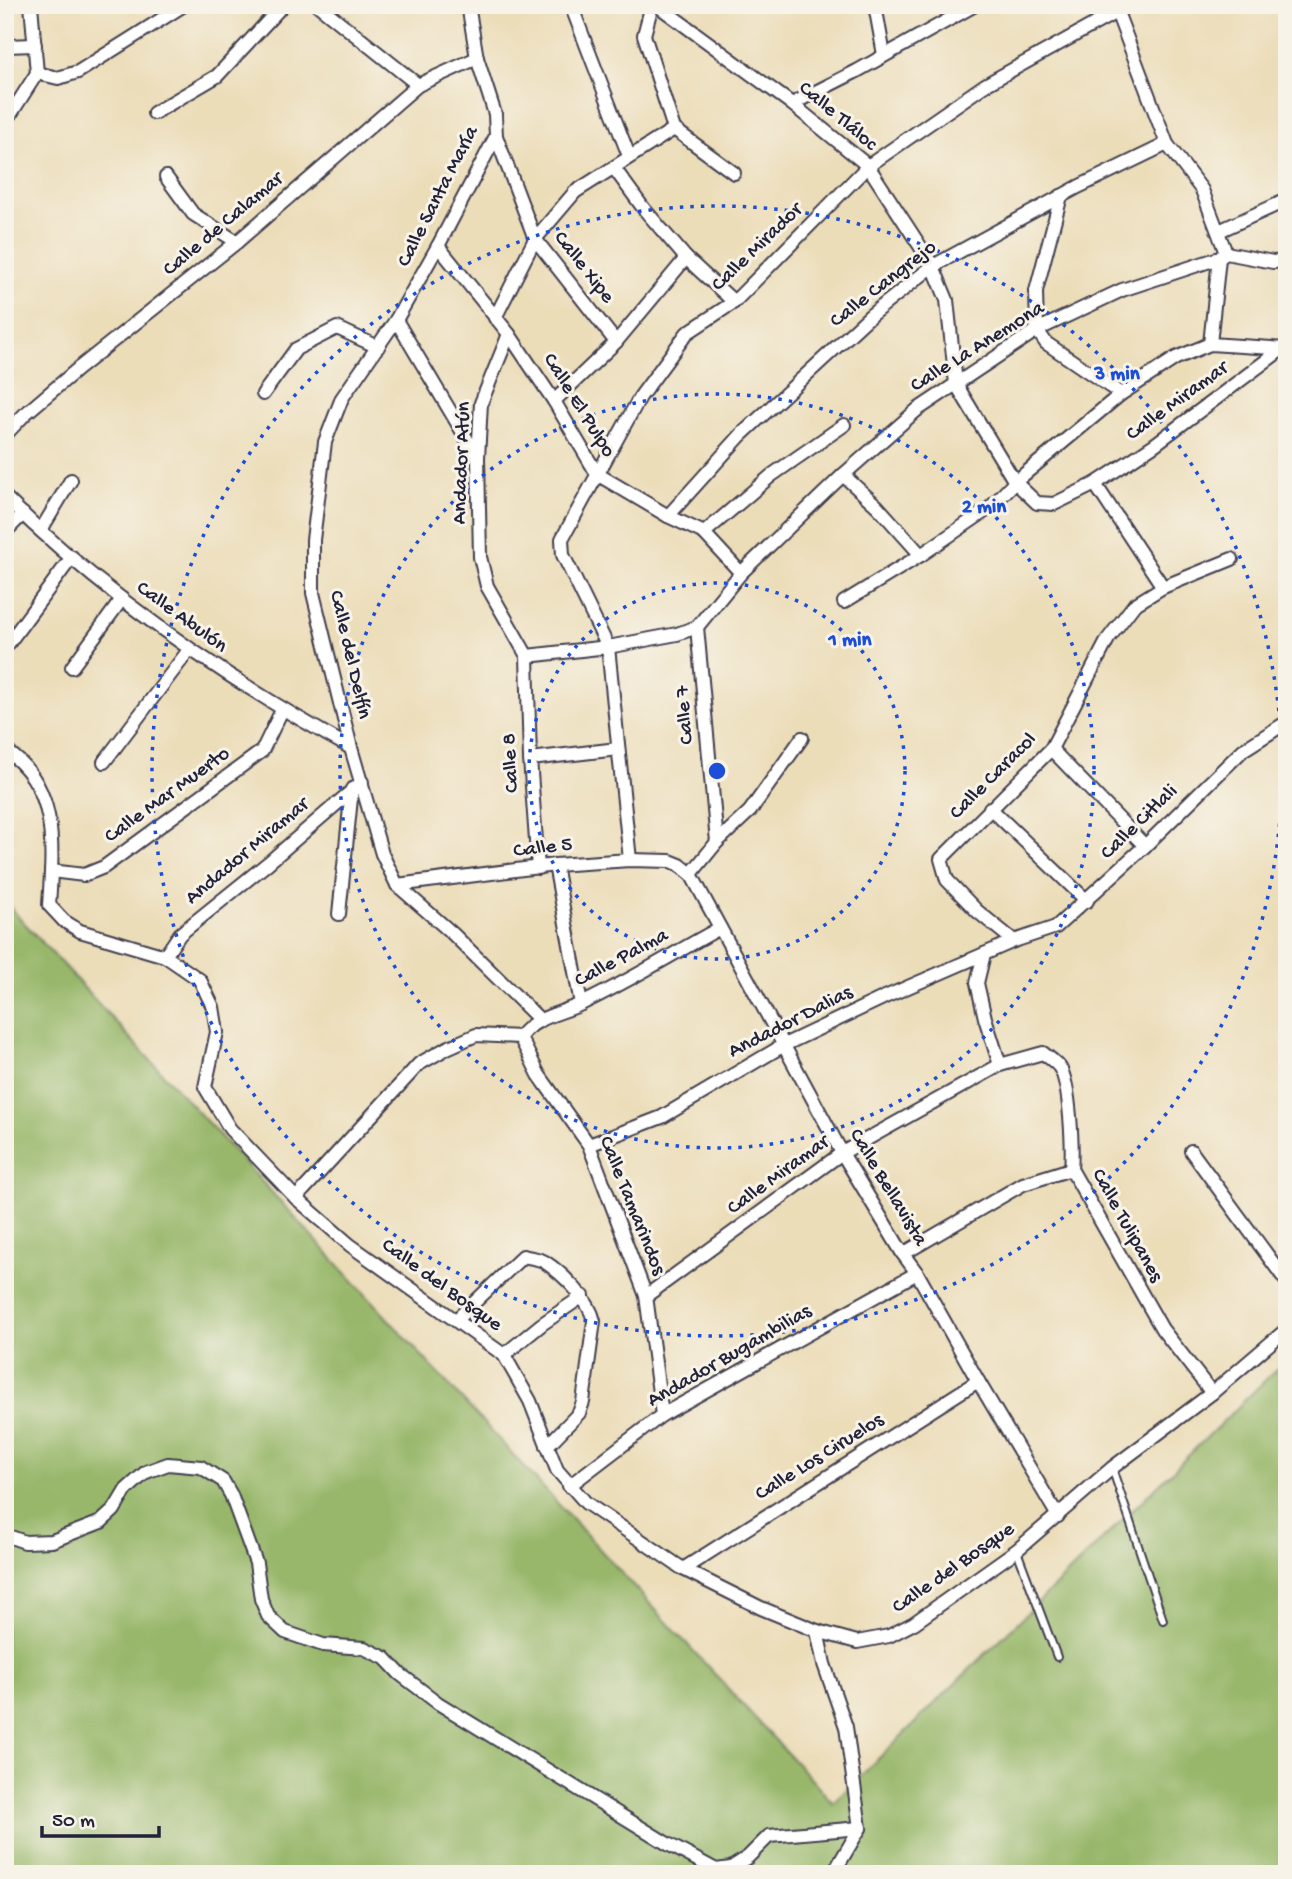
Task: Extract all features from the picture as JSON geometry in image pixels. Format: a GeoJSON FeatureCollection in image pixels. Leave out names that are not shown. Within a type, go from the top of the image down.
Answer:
{"type":"FeatureCollection","features":[{"type":"Feature","properties":{"kind":"street"},"geometry":{"type":"LineString","coordinates":[[5,123],[37,73],[31,5]]}},
{"type":"Feature","properties":{"kind":"street"},"geometry":{"type":"LineString","coordinates":[[37,73],[58,78],[78,72],[184,5]]}},
{"type":"Feature","properties":{"kind":"street"},"geometry":{"type":"LineString","coordinates":[[154,113],[217,76],[283,5]]}},
{"type":"Feature","properties":{"kind":"street"},"geometry":{"type":"LineString","coordinates":[[318,5],[418,86]]}},
{"type":"Feature","properties":{"kind":"street","name":"Calle Santa María"},"geometry":{"type":"LineString","coordinates":[[396,320],[496,136],[495,114],[477,58],[468,5]]}},
{"type":"Feature","properties":{"kind":"street"},"geometry":{"type":"LineString","coordinates":[[575,5],[574,13],[629,156]]}},
{"type":"Feature","properties":{"kind":"street"},"geometry":{"type":"LineString","coordinates":[[654,5],[644,35],[674,129],[734,173]]}},
{"type":"Feature","properties":{"kind":"street","name":"Calle Tláloc"},"geometry":{"type":"LineString","coordinates":[[654,5],[792,104],[868,166],[933,265],[947,300],[957,384]]}},
{"type":"Feature","properties":{"kind":"street"},"geometry":{"type":"LineString","coordinates":[[875,5],[884,55]]}},
{"type":"Feature","properties":{"kind":"street"},"geometry":{"type":"LineString","coordinates":[[792,104],[975,5]]}},
{"type":"Feature","properties":{"kind":"street"},"geometry":{"type":"LineString","coordinates":[[1119,7],[1167,144],[1202,190],[1219,231],[1222,256],[1210,344]]}},
{"type":"Feature","properties":{"kind":"street","name":"Calle Mirador"},"geometry":{"type":"LineString","coordinates":[[608,647],[563,555],[562,539],[640,397],[687,333],[734,302],[868,166],[985,85],[1119,7]]}},
{"type":"Feature","properties":{"kind":"street"},"geometry":{"type":"LineString","coordinates":[[5,46],[35,45]]}},
{"type":"Feature","properties":{"kind":"street","name":"Calle de Calamar"},"geometry":{"type":"LineString","coordinates":[[5,435],[25,414],[79,368],[237,242],[418,86],[477,58]]}},
{"type":"Feature","properties":{"kind":"street"},"geometry":{"type":"LineString","coordinates":[[495,318],[535,239],[575,192],[674,129]]}},
{"type":"Feature","properties":{"kind":"street","name":"Calle Xipe"},"geometry":{"type":"LineString","coordinates":[[496,136],[535,239],[616,342]]}},
{"type":"Feature","properties":{"kind":"street","name":"Calle Cangrejo"},"geometry":{"type":"LineString","coordinates":[[668,516],[741,435],[871,315],[933,265],[1061,196],[1167,144]]}},
{"type":"Feature","properties":{"kind":"street"},"geometry":{"type":"LineString","coordinates":[[614,168],[643,209],[686,258],[734,302]]}},
{"type":"Feature","properties":{"kind":"street"},"geometry":{"type":"LineString","coordinates":[[166,177],[193,214],[237,242]]}},
{"type":"Feature","properties":{"kind":"street"},"geometry":{"type":"LineString","coordinates":[[1061,196],[1036,291],[1037,330],[1046,343],[1121,394]]}},
{"type":"Feature","properties":{"kind":"street"},"geometry":{"type":"LineString","coordinates":[[1219,231],[1287,200]]}},
{"type":"Feature","properties":{"kind":"street","name":"Calle El Pulpo"},"geometry":{"type":"LineString","coordinates":[[438,246],[509,334],[554,401],[597,474],[668,516],[704,533],[741,573]]}},
{"type":"Feature","properties":{"kind":"street","name":"Calle La Anemona"},"geometry":{"type":"LineString","coordinates":[[697,627],[741,573],[843,475],[917,410],[1037,330],[1122,290],[1222,256],[1287,261]]}},
{"type":"Feature","properties":{"kind":"street"},"geometry":{"type":"LineString","coordinates":[[554,401],[616,342],[686,258]]}},
{"type":"Feature","properties":{"kind":"street"},"geometry":{"type":"LineString","coordinates":[[396,320],[478,458]]}},
{"type":"Feature","properties":{"kind":"street","name":"Calle del Delfín"},"geometry":{"type":"LineString","coordinates":[[396,320],[342,398],[326,442],[313,540],[313,593],[351,748],[357,786],[397,886]]}},
{"type":"Feature","properties":{"kind":"street"},"geometry":{"type":"LineString","coordinates":[[263,394],[296,349],[337,328],[378,347]]}},
{"type":"Feature","properties":{"kind":"street","name":"Andador Atún"},"geometry":{"type":"LineString","coordinates":[[509,334],[481,403],[478,458],[480,557],[487,586],[527,656]]}},
{"type":"Feature","properties":{"kind":"street"},"geometry":{"type":"LineString","coordinates":[[844,602],[921,555],[990,507],[1015,482],[1121,394],[1176,358],[1210,344],[1284,349]]}},
{"type":"Feature","properties":{"kind":"street","name":"Calle Miramar"},"geometry":{"type":"LineString","coordinates":[[1015,482],[1037,503],[1054,504],[1095,484],[1154,445],[1284,349]]}},
{"type":"Feature","properties":{"kind":"street"},"geometry":{"type":"LineString","coordinates":[[957,384],[1015,482]]}},
{"type":"Feature","properties":{"kind":"street"},"geometry":{"type":"LineString","coordinates":[[704,533],[772,475],[844,425]]}},
{"type":"Feature","properties":{"kind":"street"},"geometry":{"type":"LineString","coordinates":[[843,475],[878,507],[921,555]]}},
{"type":"Feature","properties":{"kind":"street"},"geometry":{"type":"LineString","coordinates":[[41,530],[71,480]]}},
{"type":"Feature","properties":{"kind":"street"},"geometry":{"type":"LineString","coordinates":[[1095,484],[1163,587]]}},
{"type":"Feature","properties":{"kind":"street","name":"Calle Abulón"},"geometry":{"type":"LineString","coordinates":[[5,497],[122,599],[189,650],[282,710],[351,748]]}},
{"type":"Feature","properties":{"kind":"street"},"geometry":{"type":"LineString","coordinates":[[5,532],[23,514]]}},
{"type":"Feature","properties":{"kind":"street"},"geometry":{"type":"LineString","coordinates":[[5,648],[72,557]]}},
{"type":"Feature","properties":{"kind":"street","name":"Calle Caracol"},"geometry":{"type":"LineString","coordinates":[[1014,941],[977,911],[947,880],[940,859],[1051,749],[1108,639],[1134,605],[1163,587],[1232,559]]}},
{"type":"Feature","properties":{"kind":"street"},"geometry":{"type":"LineString","coordinates":[[72,667],[122,599]]}},
{"type":"Feature","properties":{"kind":"street"},"geometry":{"type":"LineString","coordinates":[[527,656],[608,647],[677,634],[697,627]]}},
{"type":"Feature","properties":{"kind":"street","name":"Calle 7"},"geometry":{"type":"LineString","coordinates":[[697,627],[716,842]]}},
{"type":"Feature","properties":{"kind":"street"},"geometry":{"type":"LineString","coordinates":[[608,647],[629,860]]}},
{"type":"Feature","properties":{"kind":"street"},"geometry":{"type":"LineString","coordinates":[[104,762],[189,650]]}},
{"type":"Feature","properties":{"kind":"street","name":"Calle 8"},"geometry":{"type":"LineString","coordinates":[[527,656],[530,758],[538,868]]}},
{"type":"Feature","properties":{"kind":"street","name":"Calle Mar Muerto"},"geometry":{"type":"LineString","coordinates":[[51,871],[84,875],[104,867],[262,751],[282,710]]}},
{"type":"Feature","properties":{"kind":"street","name":"Calle Citlali"},"geometry":{"type":"LineString","coordinates":[[1014,941],[1056,927],[1087,901],[1243,750],[1287,722]]}},
{"type":"Feature","properties":{"kind":"street"},"geometry":{"type":"LineString","coordinates":[[691,874],[716,842],[750,811],[802,738]]}},
{"type":"Feature","properties":{"kind":"street"},"geometry":{"type":"LineString","coordinates":[[530,758],[618,749]]}},
{"type":"Feature","properties":{"kind":"street"},"geometry":{"type":"LineString","coordinates":[[1051,749],[1145,846]]}},
{"type":"Feature","properties":{"kind":"street","name":"Calle del Bosque"},"geometry":{"type":"LineString","coordinates":[[5,750],[22,761],[43,795],[49,819],[49,905],[64,921],[79,931],[165,956],[200,980],[213,1007],[217,1032],[205,1087],[230,1129],[296,1198],[350,1245],[504,1355],[530,1401],[557,1471],[586,1503],[683,1569],[761,1608],[817,1631],[857,1642],[889,1636],[914,1623],[1017,1550],[1112,1468],[1212,1393],[1287,1329]]}},
{"type":"Feature","properties":{"kind":"street"},"geometry":{"type":"LineString","coordinates":[[339,914],[357,786]]}},
{"type":"Feature","properties":{"kind":"street","name":"Andador Miramar"},"geometry":{"type":"LineString","coordinates":[[165,956],[180,934],[357,786]]}},
{"type":"Feature","properties":{"kind":"street"},"geometry":{"type":"LineString","coordinates":[[989,808],[1087,901]]}},
{"type":"Feature","properties":{"kind":"street","name":"Calle 5"},"geometry":{"type":"LineString","coordinates":[[397,886],[555,865],[629,860],[670,861],[691,874]]}},
{"type":"Feature","properties":{"kind":"street"},"geometry":{"type":"LineString","coordinates":[[555,865],[581,1004]]}},
{"type":"Feature","properties":{"kind":"street","name":"Calle Bellavista"},"geometry":{"type":"LineString","coordinates":[[691,874],[842,1153],[903,1254],[918,1273],[1058,1516]]}},
{"type":"Feature","properties":{"kind":"street"},"geometry":{"type":"LineString","coordinates":[[397,886],[453,934],[540,1020]]}},
{"type":"Feature","properties":{"kind":"street","name":"Calle Palma"},"geometry":{"type":"LineString","coordinates":[[522,1034],[540,1020],[581,1004],[720,928]]}},
{"type":"Feature","properties":{"kind":"street","name":"Andador Dalias"},"geometry":{"type":"LineString","coordinates":[[589,1145],[662,1117],[784,1045],[1014,941]]}},
{"type":"Feature","properties":{"kind":"street"},"geometry":{"type":"LineString","coordinates":[[984,954],[977,983],[1000,1065]]}},
{"type":"Feature","properties":{"kind":"street"},"geometry":{"type":"LineString","coordinates":[[296,1198],[419,1064],[476,1035],[522,1034]]}},
{"type":"Feature","properties":{"kind":"street","name":"Calle Tamarindos"},"geometry":{"type":"LineString","coordinates":[[522,1034],[538,1075],[589,1145],[646,1296],[662,1415]]}},
{"type":"Feature","properties":{"kind":"street","name":"Calle Miramar"},"geometry":{"type":"LineString","coordinates":[[646,1296],[842,1153],[1000,1065],[1043,1053],[1054,1061]]}},
{"type":"Feature","properties":{"kind":"street","name":"Calle Tulipanes"},"geometry":{"type":"LineString","coordinates":[[1054,1061],[1062,1070],[1068,1104],[1071,1169],[1162,1329],[1212,1393]]}},
{"type":"Feature","properties":{"kind":"street"},"geometry":{"type":"LineString","coordinates":[[1191,1151],[1287,1282]]}},
{"type":"Feature","properties":{"kind":"street"},"geometry":{"type":"LineString","coordinates":[[903,1254],[1023,1184],[1071,1169]]}},
{"type":"Feature","properties":{"kind":"street"},"geometry":{"type":"LineString","coordinates":[[456,1320],[523,1256],[543,1261],[583,1296],[591,1308],[594,1321],[583,1402],[579,1413],[547,1446]]}},
{"type":"Feature","properties":{"kind":"street","name":"Andador Bugambilias"},"geometry":{"type":"LineString","coordinates":[[569,1486],[662,1415],[918,1273]]}},
{"type":"Feature","properties":{"kind":"street"},"geometry":{"type":"LineString","coordinates":[[504,1355],[583,1296]]}},
{"type":"Feature","properties":{"kind":"street","name":"Calle Los Ciruelos"},"geometry":{"type":"LineString","coordinates":[[683,1569],[978,1381]]}},
{"type":"Feature","properties":{"kind":"street"},"geometry":{"type":"LineString","coordinates":[[5,1535],[24,1542],[52,1541],[101,1522],[114,1510],[126,1490],[146,1472],[168,1464],[201,1467],[223,1480],[231,1495],[256,1563],[261,1599],[268,1616],[285,1632],[323,1645],[364,1648],[385,1658],[400,1674],[438,1703],[666,1843],[716,1870],[731,1868],[748,1857],[769,1836],[860,1828]]}},
{"type":"Feature","properties":{"kind":"street"},"geometry":{"type":"LineString","coordinates":[[817,1631],[824,1664],[846,1727],[860,1828],[833,1874]]}},
{"type":"Feature","properties":{"kind":"lane"},"geometry":{"type":"LineString","coordinates":[[1112,1468],[1163,1620]]}},
{"type":"Feature","properties":{"kind":"lane"},"geometry":{"type":"LineString","coordinates":[[1017,1550],[1057,1657]]}},
{"type":"Feature","properties":{"kind":"green space"},"geometry":{"type":"Polygon","coordinates":[[[5,902],[833,1803],[1287,1359],[1287,1874],[5,1874],[5,902]]]}}]}
